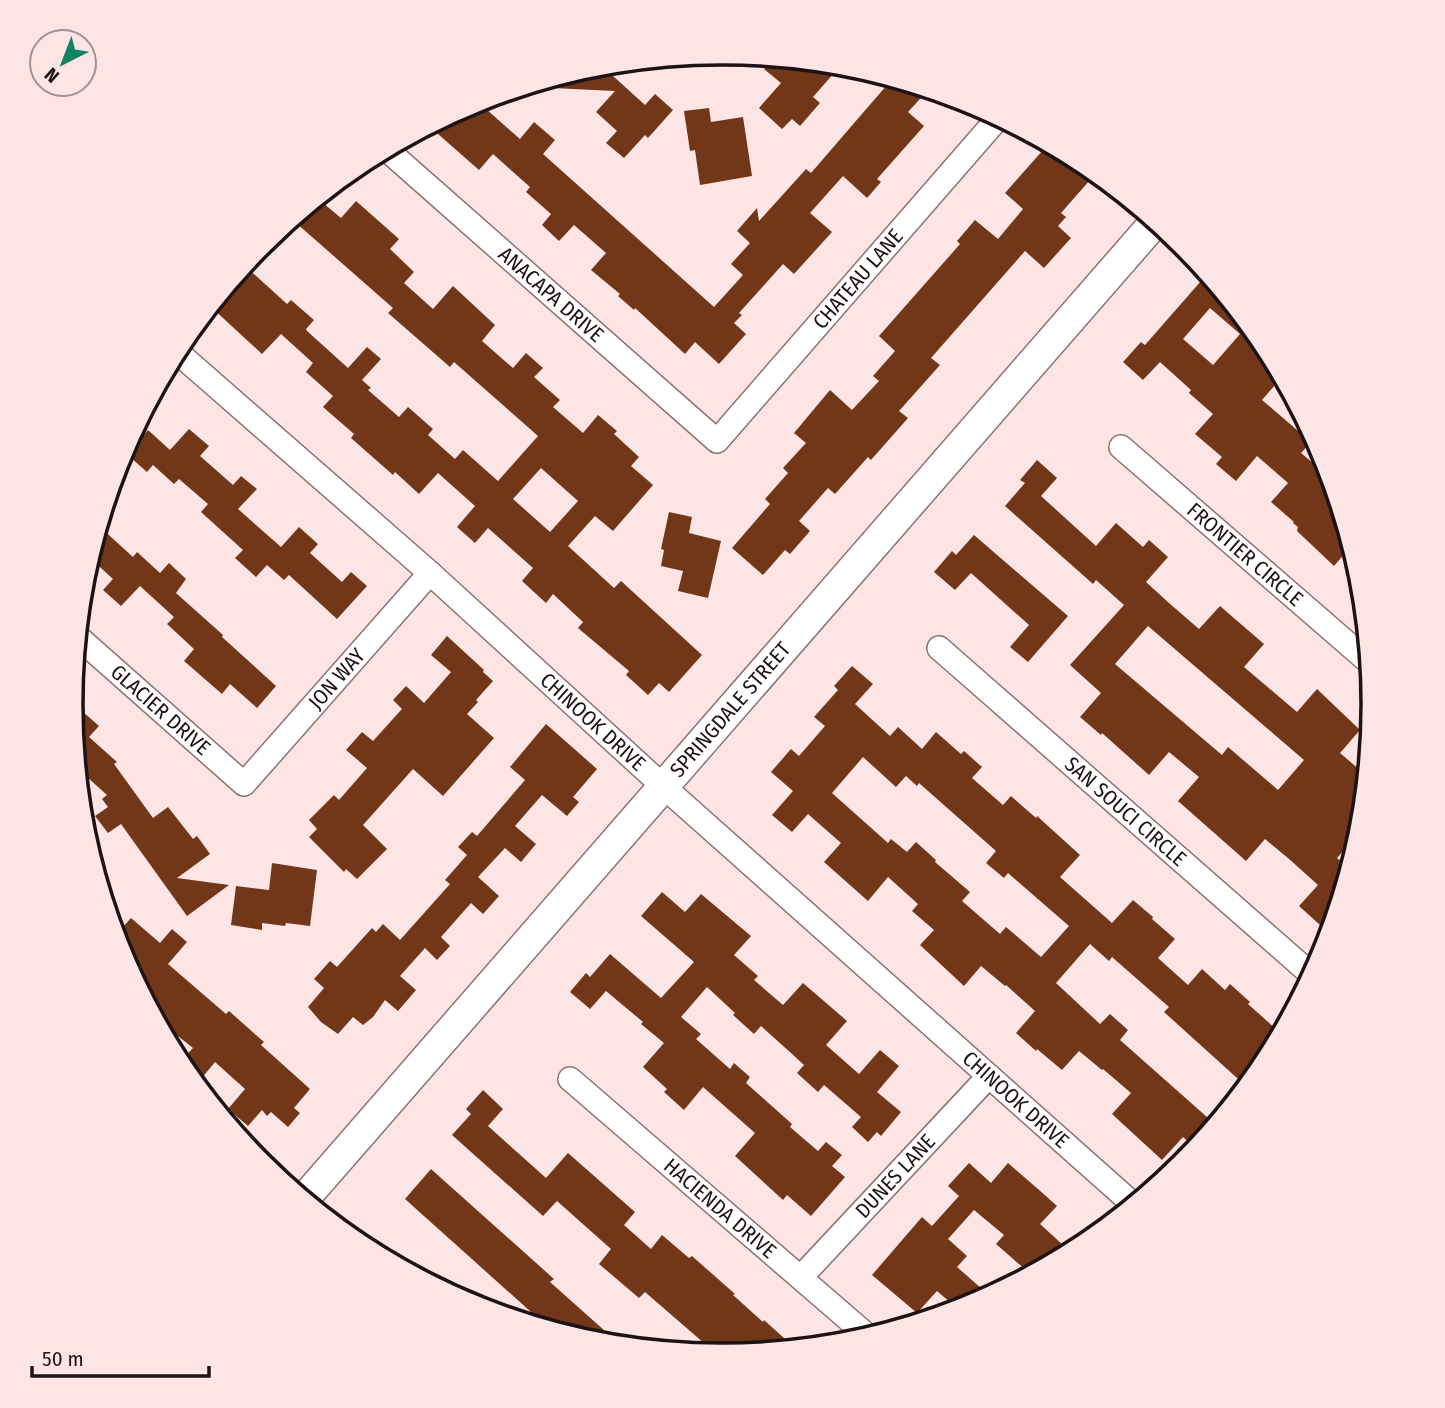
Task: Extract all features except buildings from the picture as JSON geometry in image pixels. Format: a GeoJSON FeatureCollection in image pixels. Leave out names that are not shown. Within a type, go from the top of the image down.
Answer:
{"type":"FeatureCollection","features":[{"type":"Feature","properties":{"kind":"main road","name":"SPRINGDALE STREET"},"geometry":{"type":"LineString","coordinates":[[310,1192],[1150,228]]}},
{"type":"Feature","properties":{"kind":"street","name":"CHATEAU LANE"},"geometry":{"type":"LineString","coordinates":[[717,441],[992,125]]}},
{"type":"Feature","properties":{"kind":"street","name":"ANACAPA DRIVE"},"geometry":{"type":"LineString","coordinates":[[394,156],[717,441]]}},
{"type":"Feature","properties":{"kind":"street","name":"CHINOOK DRIVE"},"geometry":{"type":"LineString","coordinates":[[185,359],[430,573],[664,787],[1127,1199]]}},
{"type":"Feature","properties":{"kind":"street","name":"FRONTIER CIRCLE"},"geometry":{"type":"LineString","coordinates":[[1121,447],[1359,654]]}},
{"type":"Feature","properties":{"kind":"street","name":"JON WAY"},"geometry":{"type":"LineString","coordinates":[[244,784],[430,573]]}},
{"type":"Feature","properties":{"kind":"street","name":"GLACIER DRIVE"},"geometry":{"type":"LineString","coordinates":[[87,645],[244,784]]}},
{"type":"Feature","properties":{"kind":"street","name":"SAN SOUCI CIRCLE"},"geometry":{"type":"LineString","coordinates":[[939,648],[1304,969]]}},
{"type":"Feature","properties":{"kind":"street","name":"DUNES LANE"},"geometry":{"type":"LineString","coordinates":[[801,1277],[989,1076]]}},
{"type":"Feature","properties":{"kind":"street","name":"HACIENDA DRIVE"},"geometry":{"type":"LineString","coordinates":[[570,1079],[859,1328]]}}]}
